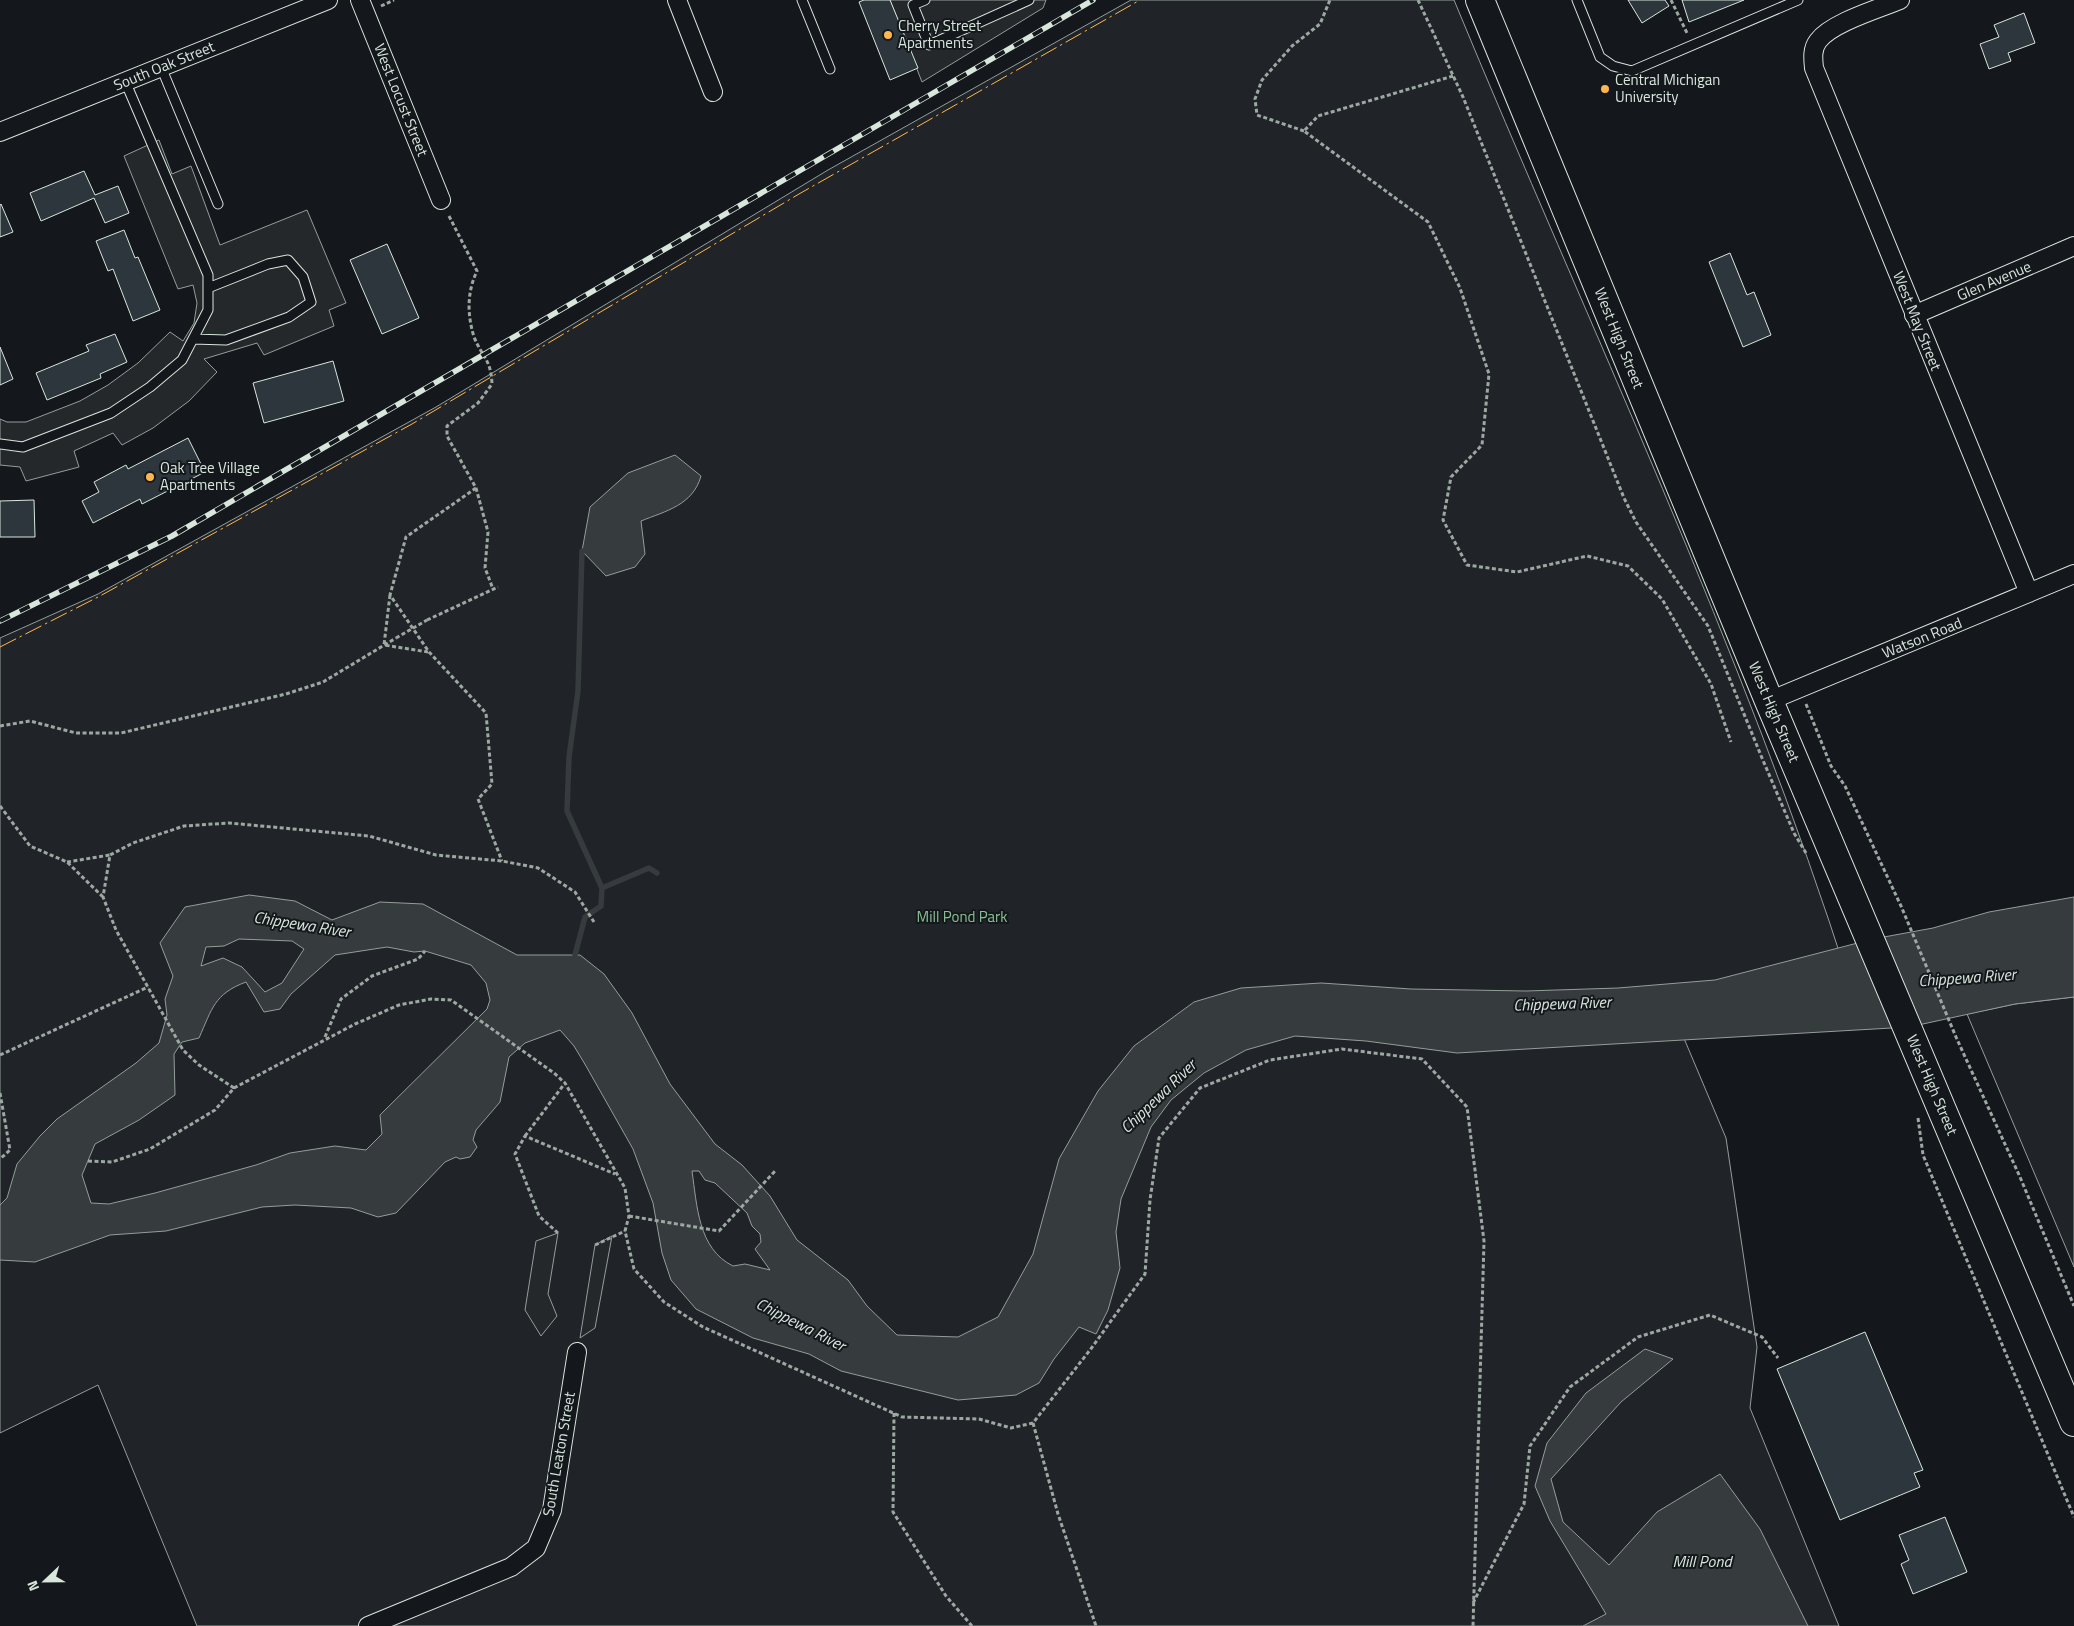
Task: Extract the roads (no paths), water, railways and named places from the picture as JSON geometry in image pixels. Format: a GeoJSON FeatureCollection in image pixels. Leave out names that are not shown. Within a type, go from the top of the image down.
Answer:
{"type":"FeatureCollection","features":[{"type":"Feature","properties":{"kind":"main road","name":"West High Street"},"geometry":{"type":"LineString","coordinates":[[1480,0],[1769,701],[2074,1422]]}},
{"type":"Feature","properties":{"kind":"street","name":"South Oak Street"},"geometry":{"type":"LineString","coordinates":[[0,132],[328,0]]}},
{"type":"Feature","properties":{"kind":"street","name":"West Locust Street"},"geometry":{"type":"LineString","coordinates":[[360,0],[441,200]]}},
{"type":"Feature","properties":{"kind":"street"},"geometry":{"type":"LineString","coordinates":[[677,0],[713,92]]}},
{"type":"Feature","properties":{"kind":"street","name":"West May Street"},"geometry":{"type":"LineString","coordinates":[[1900,0],[1823,35],[1814,47],[1814,68],[1914,315],[2030,593]]}},
{"type":"Feature","properties":{"kind":"street","name":"Glen Avenue"},"geometry":{"type":"LineString","coordinates":[[1914,315],[2074,246]]}},
{"type":"Feature","properties":{"kind":"street","name":"Watson Road"},"geometry":{"type":"LineString","coordinates":[[1769,701],[2074,574]]}},
{"type":"Feature","properties":{"kind":"street","name":"South Leaton Street"},"geometry":{"type":"LineString","coordinates":[[368,1626],[511,1567],[536,1548],[552,1510],[577,1352]]}},
{"type":"Feature","properties":{"kind":"lane"},"geometry":{"type":"LineString","coordinates":[[802,0],[830,69]]}},
{"type":"Feature","properties":{"kind":"lane"},"geometry":{"type":"LineString","coordinates":[[925,0],[913,5],[929,45],[1029,0]]}},
{"type":"Feature","properties":{"kind":"lane"},"geometry":{"type":"LineString","coordinates":[[1577,0],[1600,57],[1612,66],[1632,71],[1798,0]]}},
{"type":"Feature","properties":{"kind":"lane"},"geometry":{"type":"LineString","coordinates":[[161,67],[218,204]]}},
{"type":"Feature","properties":{"kind":"lane"},"geometry":{"type":"LineString","coordinates":[[0,444],[22,447],[111,413],[150,386],[182,360],[208,310],[208,275],[126,81]]}},
{"type":"Feature","properties":{"kind":"lane"},"geometry":{"type":"LineString","coordinates":[[193,339],[226,340],[289,317],[311,302],[303,277],[288,260],[268,264],[208,288]]}},
{"type":"Feature","properties":{"kind":"water"},"geometry":{"type":"Polygon","coordinates":[[[675,455],[701,476],[697,486],[692,494],[677,506],[641,521],[645,554],[635,567],[606,576],[582,551],[590,507],[628,473],[675,455]]]}},
{"type":"Feature","properties":{"kind":"water","name":"Chippewa River"},"geometry":{"type":"Polygon","coordinates":[[[249,895],[295,901],[332,920],[380,902],[423,904],[517,955],[580,955],[604,974],[632,1013],[670,1084],[715,1144],[742,1165],[770,1196],[797,1240],[848,1280],[867,1306],[897,1335],[958,1337],[998,1317],[1033,1254],[1059,1159],[1098,1091],[1134,1046],[1194,1002],[1241,988],[1321,983],[1411,989],[1526,991],[1618,988],[1715,980],[1873,939],[1933,928],[1989,912],[2074,897],[2074,997],[2015,1004],[1909,1027],[1457,1053],[1366,1041],[1295,1036],[1246,1050],[1204,1073],[1171,1100],[1151,1127],[1121,1199],[1116,1232],[1120,1268],[1108,1310],[1096,1334],[1079,1327],[1054,1359],[1039,1383],[1016,1395],[958,1400],[841,1371],[809,1354],[753,1338],[696,1309],[671,1280],[662,1253],[653,1203],[633,1149],[574,1046],[560,1030],[525,1043],[509,1057],[500,1102],[476,1130],[473,1140],[477,1147],[470,1157],[460,1159],[456,1157],[445,1162],[396,1213],[378,1217],[351,1208],[295,1205],[262,1207],[166,1231],[110,1235],[35,1262],[0,1260],[0,1205],[7,1198],[17,1164],[57,1119],[136,1063],[159,1043],[167,1015],[165,999],[173,976],[160,943],[185,907],[249,895]],[[239,939],[224,946],[206,947],[201,966],[223,958],[242,967],[265,992],[282,983],[304,949],[292,941],[239,939]],[[387,947],[335,955],[291,994],[280,1009],[264,1012],[246,982],[220,997],[211,1011],[199,1038],[182,1042],[174,1054],[175,1095],[139,1120],[95,1144],[82,1175],[91,1203],[109,1204],[155,1193],[256,1165],[290,1153],[335,1146],[366,1150],[382,1134],[380,1115],[487,1009],[490,1000],[486,983],[471,965],[425,951],[414,952],[387,947]],[[692,1171],[698,1212],[706,1237],[721,1258],[733,1266],[745,1264],[770,1270],[755,1249],[761,1242],[760,1234],[752,1226],[747,1213],[715,1183],[705,1180],[699,1171],[692,1171]]]}},
{"type":"Feature","properties":{"kind":"water","name":"Mill Pond"},"geometry":{"type":"Polygon","coordinates":[[[1645,1349],[1673,1359],[1621,1402],[1551,1479],[1563,1522],[1609,1565],[1657,1512],[1720,1474],[1760,1529],[1808,1626],[1583,1626],[1606,1614],[1550,1521],[1535,1486],[1547,1443],[1586,1393],[1645,1349]]]}},
{"type":"Feature","properties":{"kind":"waterway"},"geometry":{"type":"LineString","coordinates":[[582,551],[578,691],[569,757],[567,811],[602,888]]}},
{"type":"Feature","properties":{"kind":"waterway"},"geometry":{"type":"LineString","coordinates":[[575,955],[585,917],[601,906],[602,888],[649,868],[657,873]]}},
{"type":"Feature","properties":{"kind":"railway"},"geometry":{"type":"LineString","coordinates":[[0,621],[172,536],[1093,0]]}},
{"type":"Feature","properties":{"kind":"place","name":"Cherry Street Apartments"},"geometry":{"type":"Point","coordinates":[888,35]}},
{"type":"Feature","properties":{"kind":"place","name":"Central Michigan University"},"geometry":{"type":"Point","coordinates":[1605,89]}},
{"type":"Feature","properties":{"kind":"place","name":"Oak Tree Village Apartments"},"geometry":{"type":"Point","coordinates":[150,477]}},
{"type":"Feature","properties":{"kind":"park label","name":"Mill Pond Park"},"geometry":{"type":"Point","coordinates":[962,917]}}]}
